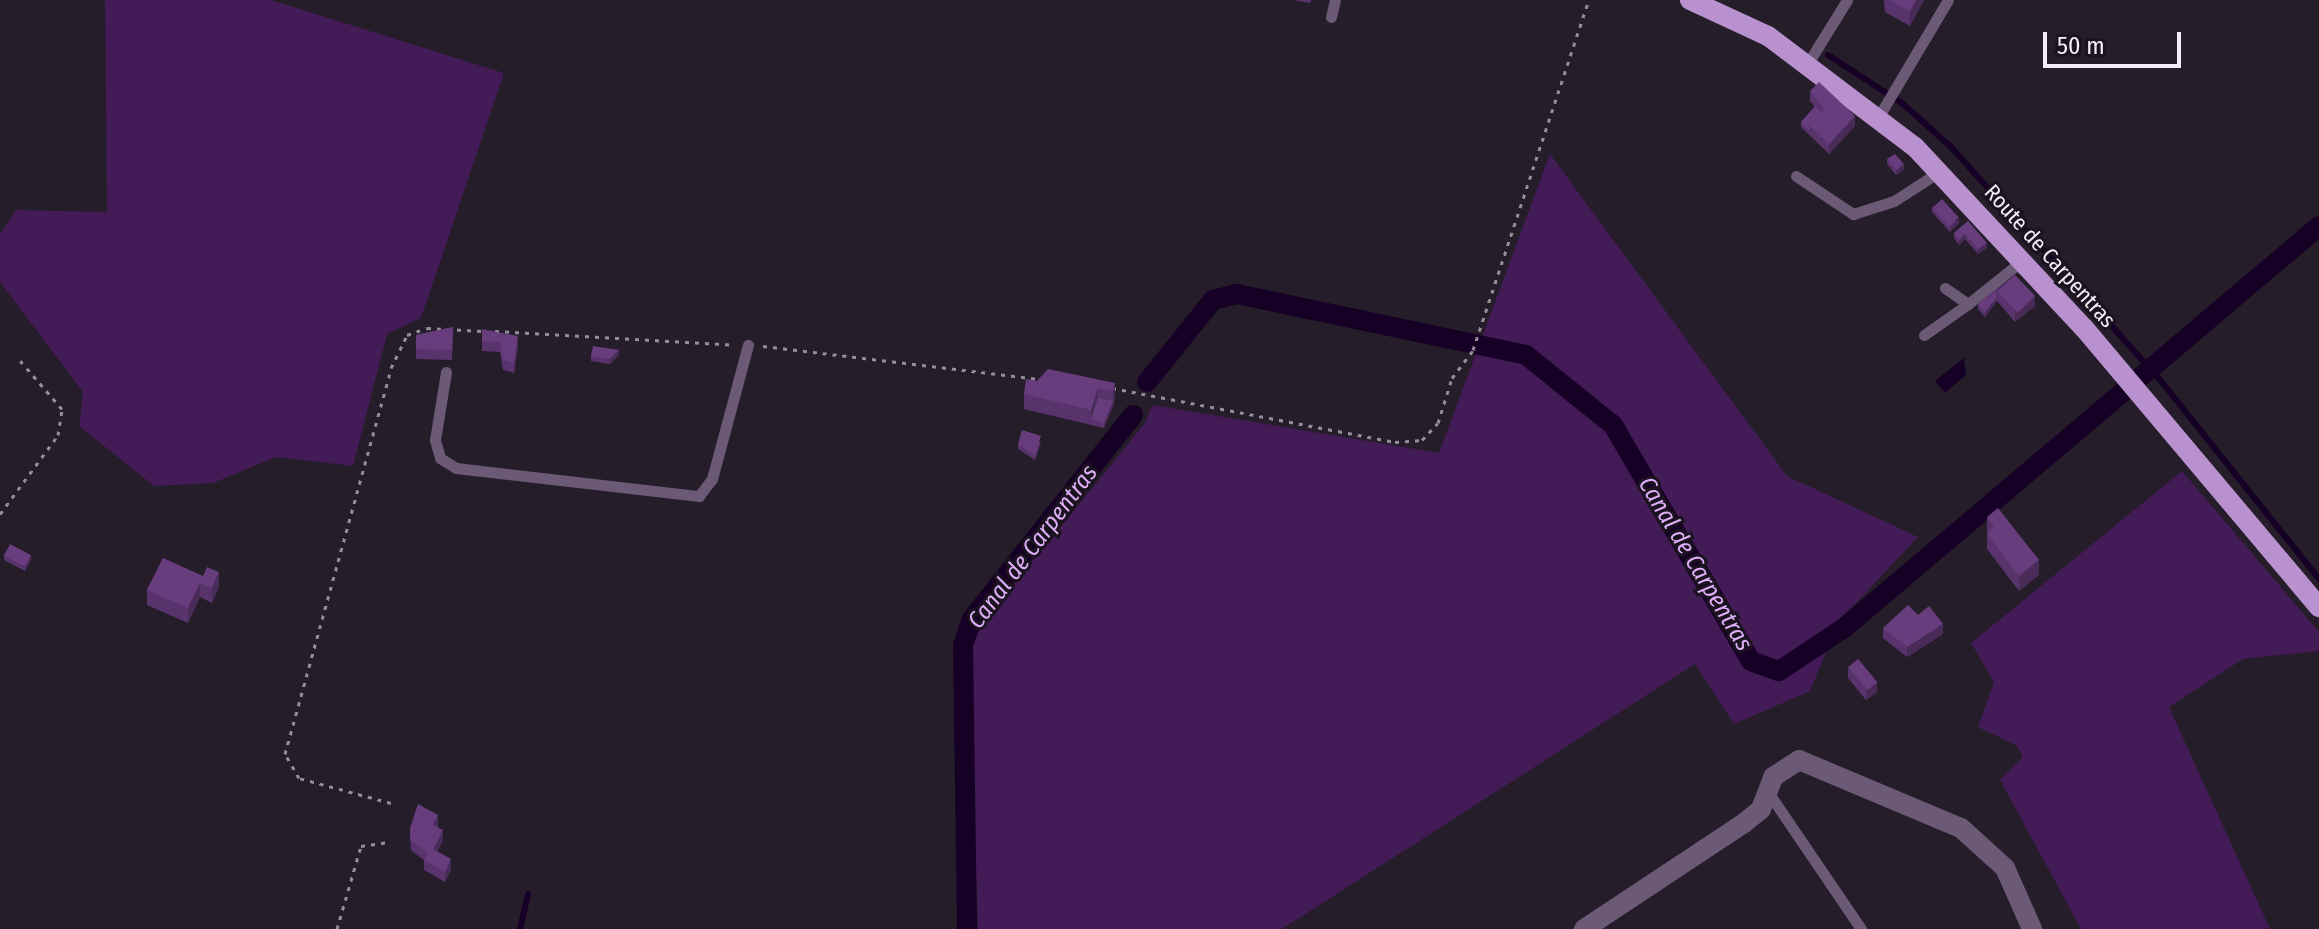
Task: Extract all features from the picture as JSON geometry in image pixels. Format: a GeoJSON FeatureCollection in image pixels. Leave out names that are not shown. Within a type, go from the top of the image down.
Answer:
{"type":"FeatureCollection","features":[{"type":"Feature","properties":{"kind":"main road","name":"Route de Carpentras"},"geometry":{"type":"LineString","coordinates":[[1690,0],[1723,6],[1808,63],[1879,116],[1939,172],[2023,260],[2319,607]]}},
{"type":"Feature","properties":{"kind":"street"},"geometry":{"type":"LineString","coordinates":[[1584,929],[1744,823],[1768,792],[1773,777],[1799,760],[1936,814],[2005,868],[2032,929]]}},
{"type":"Feature","properties":{"kind":"lane"},"geometry":{"type":"LineString","coordinates":[[1331,17],[1335,0]]}},
{"type":"Feature","properties":{"kind":"lane"},"geometry":{"type":"LineString","coordinates":[[1808,63],[1847,0]]}},
{"type":"Feature","properties":{"kind":"lane"},"geometry":{"type":"LineString","coordinates":[[1879,116],[1948,0]]}},
{"type":"Feature","properties":{"kind":"lane"},"geometry":{"type":"LineString","coordinates":[[1796,176],[1853,214],[1894,201],[1939,172]]}},
{"type":"Feature","properties":{"kind":"lane"},"geometry":{"type":"LineString","coordinates":[[1924,335],[2023,260]]}},
{"type":"Feature","properties":{"kind":"lane"},"geometry":{"type":"LineString","coordinates":[[1945,288],[1968,304]]}},
{"type":"Feature","properties":{"kind":"lane"},"geometry":{"type":"LineString","coordinates":[[446,372],[435,440],[440,458],[456,468],[699,496],[712,479],[748,345]]}},
{"type":"Feature","properties":{"kind":"lane"},"geometry":{"type":"LineString","coordinates":[[1768,792],[1861,929]]}},
{"type":"Feature","properties":{"kind":"path"},"geometry":{"type":"LineString","coordinates":[[1106,387],[1395,442],[1422,440],[1438,423],[1452,378],[1473,350],[1589,0]]}},
{"type":"Feature","properties":{"kind":"path"},"geometry":{"type":"LineString","coordinates":[[391,803],[299,778],[285,754],[391,368],[407,335],[427,328],[748,345],[1043,379]]}},
{"type":"Feature","properties":{"kind":"path"},"geometry":{"type":"LineString","coordinates":[[0,514],[58,435],[62,409],[17,357]]}},
{"type":"Feature","properties":{"kind":"path"},"geometry":{"type":"LineString","coordinates":[[337,929],[361,846],[391,842]]}},
{"type":"Feature","properties":{"kind":"shaded area"},"geometry":{"type":"Polygon","coordinates":[[[105,0],[271,0],[504,73],[421,318],[387,334],[353,466],[276,457],[213,483],[154,486],[79,426],[83,392],[0,282],[0,234],[16,210],[107,212],[105,0]]]}},
{"type":"Feature","properties":{"kind":"shaded area"},"geometry":{"type":"Polygon","coordinates":[[[1550,154],[1787,476],[1918,537],[1839,621],[1810,691],[1734,724],[1695,664],[1282,929],[978,929],[969,650],[982,624],[1145,423],[1152,405],[1439,453],[1550,154]]]}},
{"type":"Feature","properties":{"kind":"shaded area"},"geometry":{"type":"Polygon","coordinates":[[[1964,358],[1966,375],[1945,393],[1935,381],[1964,358]]]}},
{"type":"Feature","properties":{"kind":"shaded area"},"geometry":{"type":"Polygon","coordinates":[[[2182,471],[2319,632],[2319,651],[2243,659],[2169,707],[2270,929],[2081,929],[2000,780],[2023,757],[2017,746],[1978,727],[1994,682],[1971,643],[2182,471]]]}},
{"type":"Feature","properties":{"kind":"building"},"geometry":{"type":"Polygon","coordinates":[[[1890,0],[1916,0],[1910,11],[1890,0]]]}},
{"type":"Feature","properties":{"kind":"building"},"geometry":{"type":"Polygon","coordinates":[[[1819,82],[1855,116],[1829,144],[1809,125],[1824,109],[1810,91],[1819,82]]]}},
{"type":"Feature","properties":{"kind":"building"},"geometry":{"type":"Polygon","coordinates":[[[1815,106],[1821,112],[1809,125],[1809,130],[1801,122],[1815,106]]]}},
{"type":"Feature","properties":{"kind":"building"},"geometry":{"type":"Polygon","coordinates":[[[1895,154],[1904,164],[1896,170],[1887,159],[1895,154]]]}},
{"type":"Feature","properties":{"kind":"building"},"geometry":{"type":"Polygon","coordinates":[[[1942,199],[1959,218],[1949,226],[1932,208],[1942,199]]]}},
{"type":"Feature","properties":{"kind":"building"},"geometry":{"type":"Polygon","coordinates":[[[1968,221],[1987,243],[1978,249],[1965,234],[1959,240],[1954,233],[1968,221]]]}},
{"type":"Feature","properties":{"kind":"building"},"geometry":{"type":"Polygon","coordinates":[[[2015,275],[2035,296],[2018,313],[1998,292],[2015,275]]]}},
{"type":"Feature","properties":{"kind":"building"},"geometry":{"type":"Polygon","coordinates":[[[1996,290],[1996,298],[1985,312],[1978,304],[1996,290]]]}},
{"type":"Feature","properties":{"kind":"building"},"geometry":{"type":"Polygon","coordinates":[[[453,327],[452,350],[416,349],[416,335],[453,327]]]}},
{"type":"Feature","properties":{"kind":"building"},"geometry":{"type":"Polygon","coordinates":[[[482,329],[518,336],[514,363],[503,360],[500,342],[482,341],[482,329]]]}},
{"type":"Feature","properties":{"kind":"building"},"geometry":{"type":"Polygon","coordinates":[[[593,346],[619,350],[610,359],[591,356],[593,346]]]}},
{"type":"Feature","properties":{"kind":"building"},"geometry":{"type":"Polygon","coordinates":[[[1048,369],[1115,383],[1113,391],[1098,388],[1091,410],[1024,394],[1026,379],[1037,381],[1048,369]]]}},
{"type":"Feature","properties":{"kind":"building"},"geometry":{"type":"Polygon","coordinates":[[[1098,398],[1113,401],[1104,423],[1091,419],[1098,398]]]}},
{"type":"Feature","properties":{"kind":"building"},"geometry":{"type":"Polygon","coordinates":[[[1022,430],[1041,436],[1035,455],[1018,444],[1022,430]]]}},
{"type":"Feature","properties":{"kind":"building"},"geometry":{"type":"Polygon","coordinates":[[[1998,508],[2039,560],[2019,576],[1987,534],[1994,526],[1987,517],[1998,508]]]}},
{"type":"Feature","properties":{"kind":"building"},"geometry":{"type":"Polygon","coordinates":[[[10,544],[31,555],[25,567],[4,555],[10,544]]]}},
{"type":"Feature","properties":{"kind":"building"},"geometry":{"type":"Polygon","coordinates":[[[163,558],[203,576],[207,567],[219,572],[212,588],[200,583],[188,608],[147,590],[163,558]]]}},
{"type":"Feature","properties":{"kind":"building"},"geometry":{"type":"Polygon","coordinates":[[[1908,605],[1918,615],[1929,606],[1943,624],[1907,647],[1883,628],[1908,605]]]}},
{"type":"Feature","properties":{"kind":"building"},"geometry":{"type":"Polygon","coordinates":[[[1858,659],[1877,682],[1867,690],[1848,667],[1858,659]]]}},
{"type":"Feature","properties":{"kind":"building"},"geometry":{"type":"Polygon","coordinates":[[[418,804],[438,815],[433,825],[443,830],[433,849],[451,859],[445,872],[424,860],[428,853],[411,840],[410,828],[418,804]]]}},
{"type":"Feature","properties":{"kind":"waterway"},"geometry":{"type":"LineString","coordinates":[[1828,55],[1902,103],[1952,148],[2161,381],[2319,579]]}},
{"type":"Feature","properties":{"kind":"waterway","name":"Canal de Carpentras"},"geometry":{"type":"LineString","coordinates":[[1147,382],[1213,300],[1237,294],[1526,355],[1613,425],[1751,661],[1779,671],[1844,628],[2319,226]]}},
{"type":"Feature","properties":{"kind":"waterway","name":"Canal de Carpentras"},"geometry":{"type":"LineString","coordinates":[[967,929],[963,645],[972,619],[1133,415]]}},
{"type":"Feature","properties":{"kind":"waterway"},"geometry":{"type":"LineString","coordinates":[[520,929],[528,894]]}}]}
